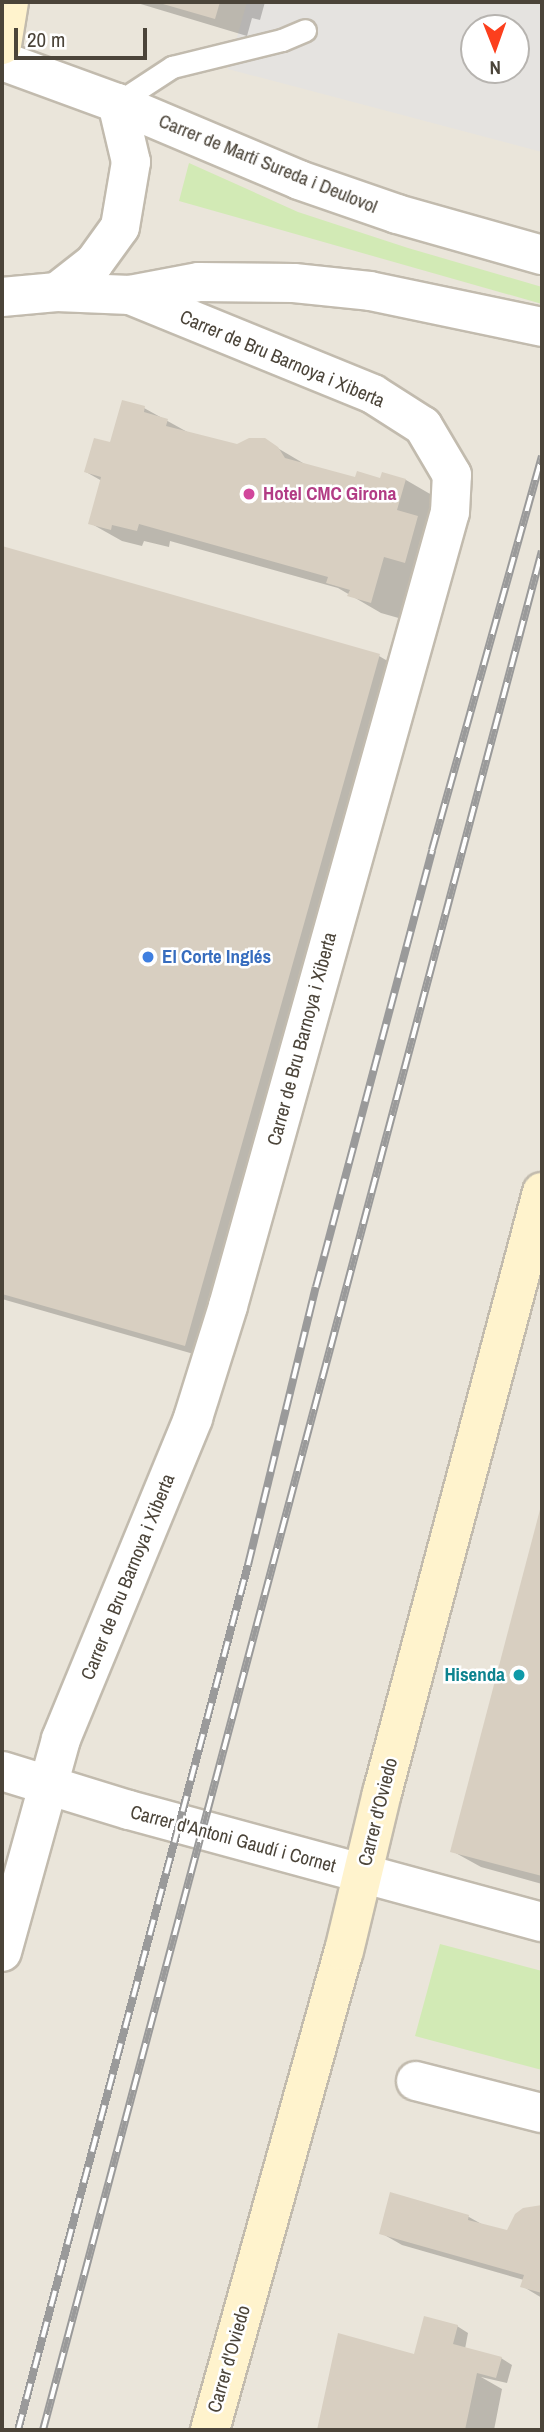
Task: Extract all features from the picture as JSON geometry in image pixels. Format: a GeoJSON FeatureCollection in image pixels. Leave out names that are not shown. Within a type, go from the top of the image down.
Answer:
{"type":"FeatureCollection","features":[{"type":"Feature","properties":{"kind":"street"},"geometry":{"type":"LineString","coordinates":[[2,46],[9,2]]}},
{"type":"Feature","properties":{"kind":"street","name":"Carrer de Martí Sureda i Deulovol"},"geometry":{"type":"LineString","coordinates":[[2,61],[117,103],[312,185],[397,214],[542,255]]}},
{"type":"Feature","properties":{"kind":"street"},"geometry":{"type":"LineString","coordinates":[[57,292],[94,263],[120,226],[131,162],[117,103]]}},
{"type":"Feature","properties":{"kind":"street"},"geometry":{"type":"LineString","coordinates":[[2,297],[57,292],[130,295],[199,282],[294,283],[370,291],[542,327]]}},
{"type":"Feature","properties":{"kind":"street","name":"Carrer de Bru Barnoya i Xiberta"},"geometry":{"type":"LineString","coordinates":[[2,1952],[61,1739],[193,1418],[220,1331],[450,512],[452,475],[423,426],[373,394],[130,295]]}},
{"type":"Feature","properties":{"kind":"street","name":"Carrer d'Oviedo"},"geometry":{"type":"LineString","coordinates":[[210,2430],[340,1964],[542,1192]]}},
{"type":"Feature","properties":{"kind":"street","name":"Carrer d'Antoni Gaudí i Cornet"},"geometry":{"type":"LineString","coordinates":[[2,1771],[129,1810],[542,1922]]}},
{"type":"Feature","properties":{"kind":"street"},"geometry":{"type":"LineString","coordinates":[[416,2081],[542,2113]]}},
{"type":"Feature","properties":{"kind":"lane"},"geometry":{"type":"LineString","coordinates":[[117,103],[172,67],[282,40],[305,30]]}},
{"type":"Feature","properties":{"kind":"shaded area"},"geometry":{"type":"Polygon","coordinates":[[[2,2],[542,2],[542,2430],[2,2430],[2,2]]]}},
{"type":"Feature","properties":{"kind":"shaded area"},"geometry":{"type":"Polygon","coordinates":[[[247,2],[542,2],[542,152],[228,69],[247,2]]]}},
{"type":"Feature","properties":{"kind":"green space"},"geometry":{"type":"Polygon","coordinates":[[[189,163],[298,212],[542,287],[542,304],[179,201],[189,163]]]}},
{"type":"Feature","properties":{"kind":"green space"},"geometry":{"type":"Polygon","coordinates":[[[440,1944],[542,1971],[542,2070],[415,2036],[440,1944]]]}},
{"type":"Feature","properties":{"kind":"building"},"geometry":{"type":"Polygon","coordinates":[[[156,2],[220,2],[215,19],[156,2]]]}},
{"type":"Feature","properties":{"kind":"building","name":"Hotel CMC Girona"},"geometry":{"type":"Polygon","coordinates":[[[122,400],[145,406],[144,412],[168,419],[166,426],[237,444],[249,438],[265,438],[278,447],[285,458],[355,477],[357,471],[380,478],[382,472],[406,479],[397,510],[418,516],[405,563],[384,557],[371,603],[347,596],[350,590],[326,583],[328,577],[139,524],[137,531],[112,525],[111,530],[88,524],[101,477],[84,472],[94,438],[110,442],[122,400]]]}},
{"type":"Feature","properties":{"kind":"building","name":"El Corte Inglés"},"geometry":{"type":"Polygon","coordinates":[[[2,546],[380,654],[185,1346],[2,1294],[2,546]]]}},
{"type":"Feature","properties":{"kind":"building","name":"Hisenda"},"geometry":{"type":"Polygon","coordinates":[[[542,1502],[542,1876],[450,1852],[542,1502]]]}},
{"type":"Feature","properties":{"kind":"building"},"geometry":{"type":"Polygon","coordinates":[[[390,2192],[469,2215],[468,2220],[507,2230],[515,2214],[523,2208],[542,2205],[542,2293],[520,2287],[524,2275],[379,2234],[390,2192]]]}},
{"type":"Feature","properties":{"kind":"building"},"geometry":{"type":"Polygon","coordinates":[[[424,2316],[458,2325],[453,2344],[502,2357],[496,2378],[477,2373],[465,2430],[317,2430],[338,2333],[414,2354],[424,2316]]]}},
{"type":"Feature","properties":{"kind":"railway"},"geometry":{"type":"LineString","coordinates":[[18,2430],[248,1565],[316,1287],[432,850],[542,456]]}},
{"type":"Feature","properties":{"kind":"railway"},"geometry":{"type":"LineString","coordinates":[[43,2430],[542,551]]}},
{"type":"Feature","properties":{"kind":"place","name":"Hotel CMC Girona"},"geometry":{"type":"Point","coordinates":[249,494]}},
{"type":"Feature","properties":{"kind":"place","name":"El Corte Inglés"},"geometry":{"type":"Point","coordinates":[148,957]}},
{"type":"Feature","properties":{"kind":"place","name":"Hisenda"},"geometry":{"type":"Point","coordinates":[519,1675]}}]}
